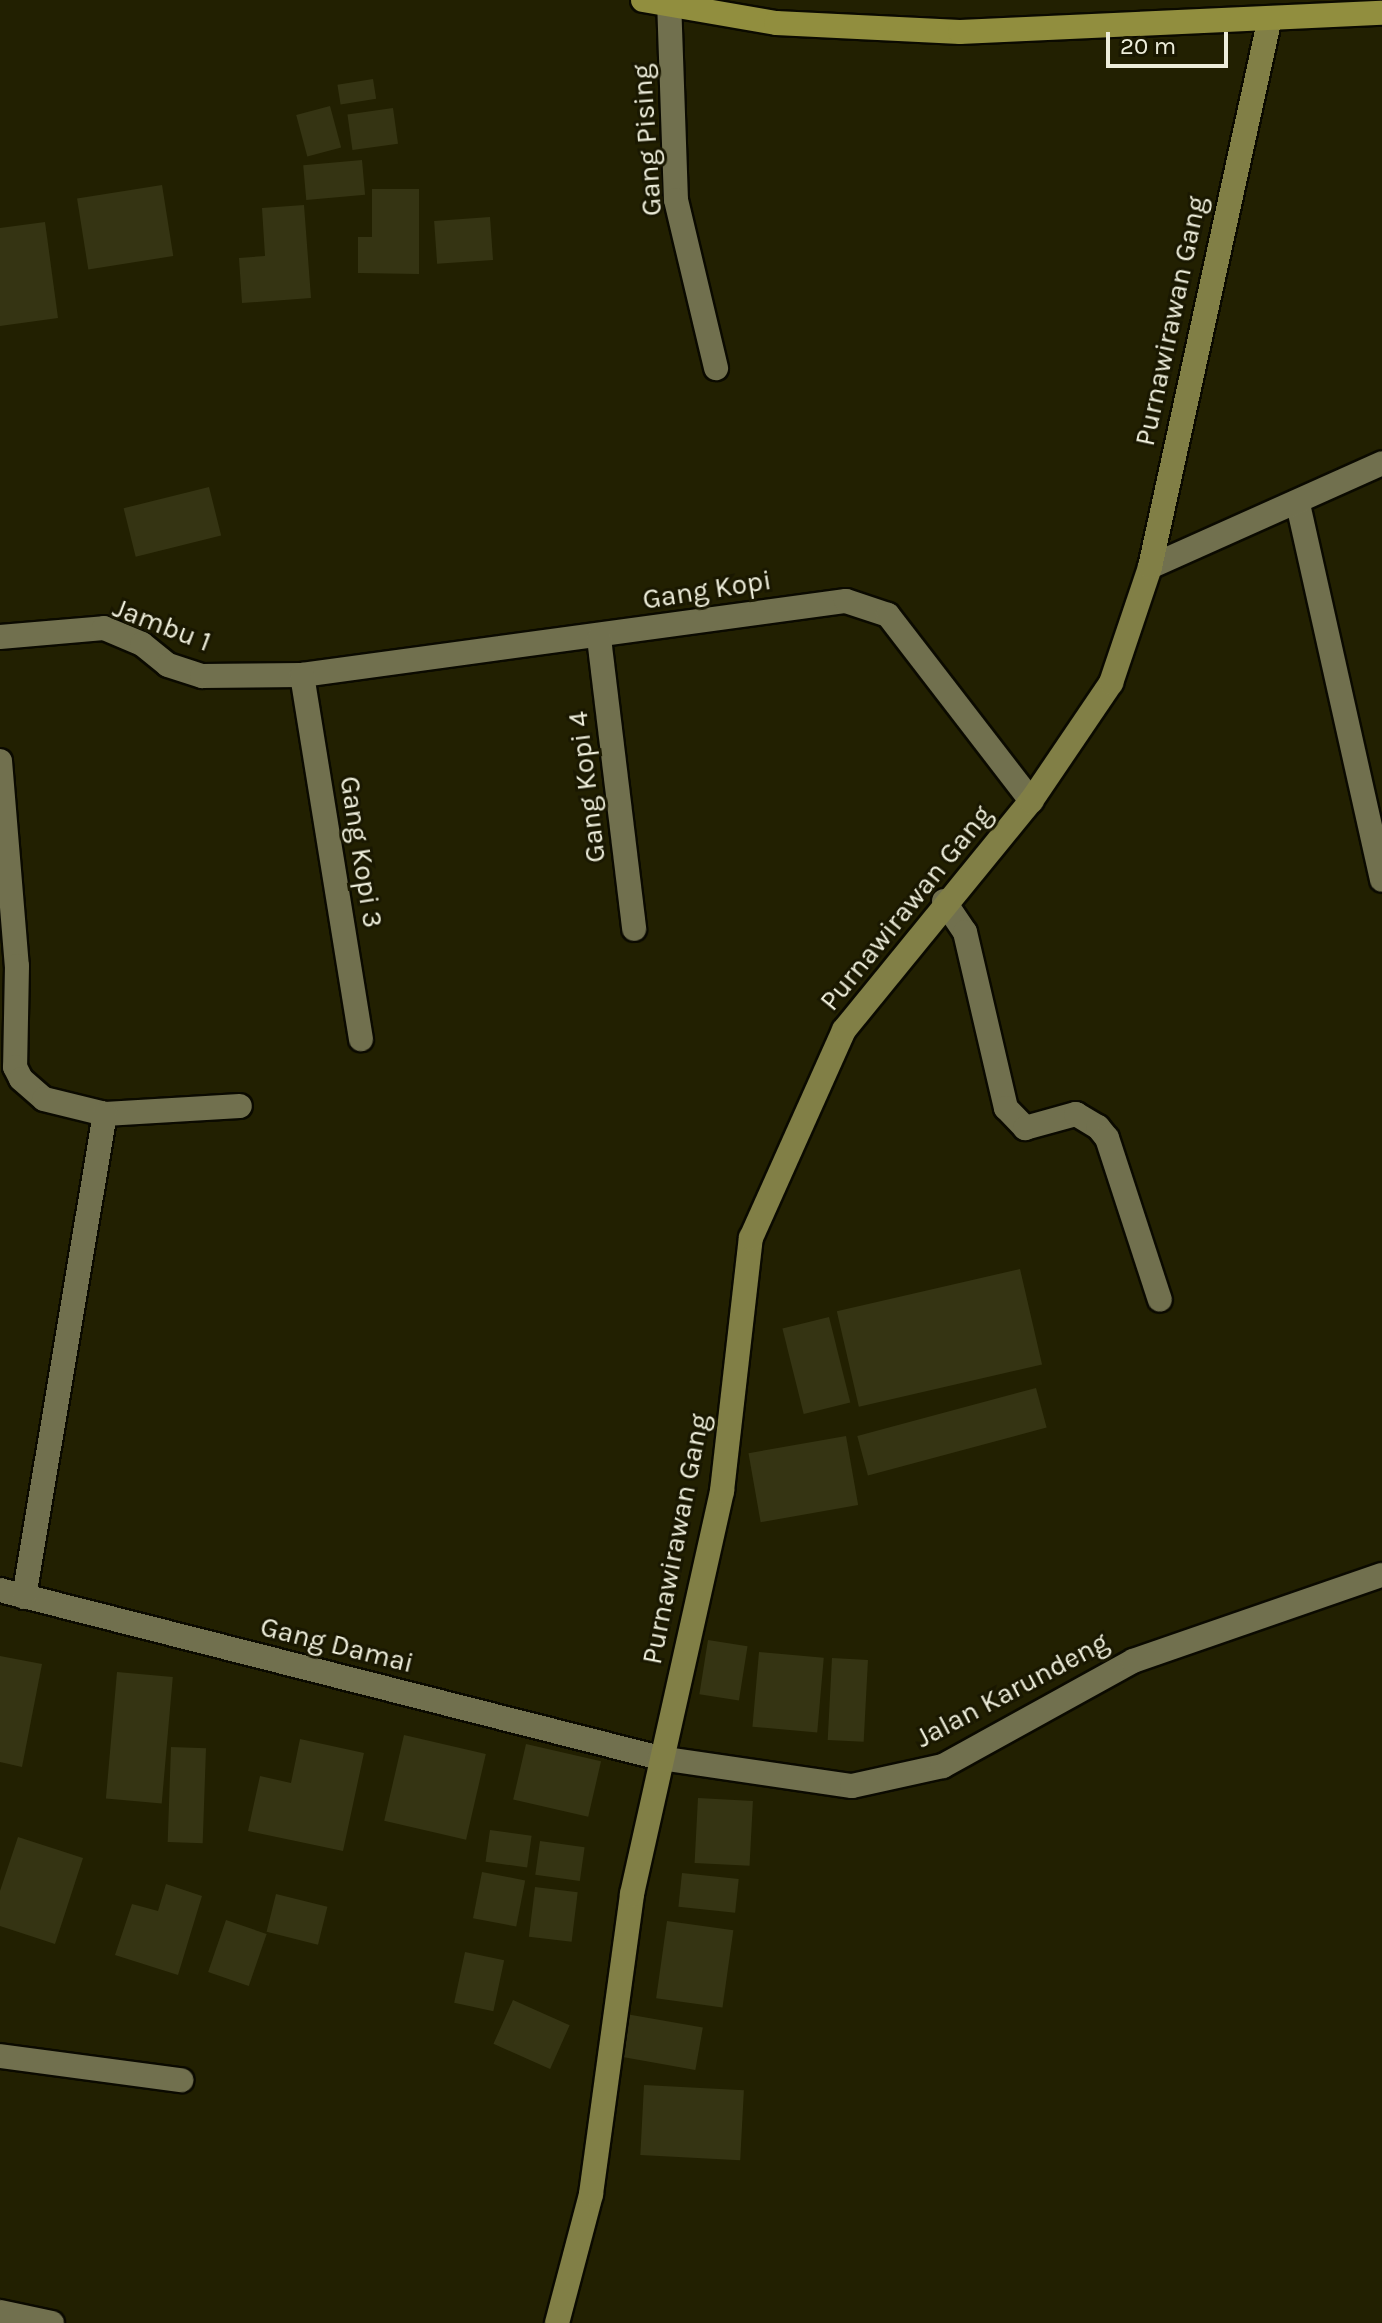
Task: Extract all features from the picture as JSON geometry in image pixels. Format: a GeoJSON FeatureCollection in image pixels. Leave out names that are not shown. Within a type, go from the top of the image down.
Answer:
{"type":"FeatureCollection","features":[{"type":"Feature","properties":{"kind":"main road"},"geometry":{"type":"LineString","coordinates":[[643,0],[669,2],[776,23],[960,32],[1269,11],[1382,13]]}},
{"type":"Feature","properties":{"kind":"street","name":"Gang Pising"},"geometry":{"type":"LineString","coordinates":[[669,2],[676,200],[716,368]]}},
{"type":"Feature","properties":{"kind":"street","name":"Purnawirawan Gang"},"geometry":{"type":"LineString","coordinates":[[557,2323],[591,2194],[632,1894],[722,1491],[751,1238],[844,1030],[944,901],[1031,801],[1111,683],[1150,567],[1269,11]]}},
{"type":"Feature","properties":{"kind":"street"},"geometry":{"type":"LineString","coordinates":[[1150,567],[1298,504],[1382,463]]}},
{"type":"Feature","properties":{"kind":"street"},"geometry":{"type":"LineString","coordinates":[[1298,504],[1382,880]]}},
{"type":"Feature","properties":{"kind":"street","name":"Gang Kopi"},"geometry":{"type":"LineString","coordinates":[[302,675],[599,638],[846,601],[888,615],[1031,801]]}},
{"type":"Feature","properties":{"kind":"street","name":"Jambu 1"},"geometry":{"type":"LineString","coordinates":[[0,637],[104,628],[142,644],[168,665],[202,676],[302,675]]}},
{"type":"Feature","properties":{"kind":"street","name":"Gang Kopi 4"},"geometry":{"type":"LineString","coordinates":[[599,638],[634,929]]}},
{"type":"Feature","properties":{"kind":"street","name":"Gang Kopi 3"},"geometry":{"type":"LineString","coordinates":[[302,675],[361,1039]]}},
{"type":"Feature","properties":{"kind":"street"},"geometry":{"type":"LineString","coordinates":[[0,761],[17,966],[15,1067],[44,1099],[105,1114],[240,1106]]}},
{"type":"Feature","properties":{"kind":"street"},"geometry":{"type":"LineString","coordinates":[[944,901],[965,932],[1006,1108],[1025,1128],[1076,1114],[1098,1127],[1107,1138],[1160,1300]]}},
{"type":"Feature","properties":{"kind":"street"},"geometry":{"type":"LineString","coordinates":[[24,1597],[105,1114]]}},
{"type":"Feature","properties":{"kind":"street","name":"Jalan Karundeng"},"geometry":{"type":"LineString","coordinates":[[660,1758],[852,1786],[895,1780],[943,1766],[1133,1661],[1382,1575]]}},
{"type":"Feature","properties":{"kind":"street","name":"Gang Damai"},"geometry":{"type":"LineString","coordinates":[[0,1590],[660,1758]]}},
{"type":"Feature","properties":{"kind":"street"},"geometry":{"type":"LineString","coordinates":[[0,2056],[181,2080]]}},
{"type":"Feature","properties":{"kind":"street"},"geometry":{"type":"LineString","coordinates":[[0,2312],[52,2323]]}},
{"type":"Feature","properties":{"kind":"building"},"geometry":{"type":"Polygon","coordinates":[[[373,79],[376,99],[341,104],[337,85],[373,79]]]}},
{"type":"Feature","properties":{"kind":"building"},"geometry":{"type":"Polygon","coordinates":[[[330,106],[341,148],[307,157],[296,115],[330,106]]]}},
{"type":"Feature","properties":{"kind":"building"},"geometry":{"type":"Polygon","coordinates":[[[393,108],[398,144],[352,150],[347,114],[393,108]]]}},
{"type":"Feature","properties":{"kind":"building"},"geometry":{"type":"Polygon","coordinates":[[[362,160],[365,195],[306,200],[303,165],[362,160]]]}},
{"type":"Feature","properties":{"kind":"building"},"geometry":{"type":"Polygon","coordinates":[[[162,185],[173,256],[88,270],[77,198],[162,185]]]}},
{"type":"Feature","properties":{"kind":"building"},"geometry":{"type":"Polygon","coordinates":[[[372,189],[419,189],[419,274],[358,273],[358,237],[372,237],[372,189]]]}},
{"type":"Feature","properties":{"kind":"building"},"geometry":{"type":"Polygon","coordinates":[[[304,205],[311,298],[242,303],[239,258],[265,256],[262,208],[304,205]]]}},
{"type":"Feature","properties":{"kind":"building"},"geometry":{"type":"Polygon","coordinates":[[[490,217],[493,260],[437,264],[434,221],[490,217]]]}},
{"type":"Feature","properties":{"kind":"building"},"geometry":{"type":"Polygon","coordinates":[[[45,222],[58,318],[0,326],[0,228],[45,222]]]}},
{"type":"Feature","properties":{"kind":"building"},"geometry":{"type":"Polygon","coordinates":[[[209,487],[221,536],[136,557],[124,508],[209,487]]]}},
{"type":"Feature","properties":{"kind":"building"},"geometry":{"type":"Polygon","coordinates":[[[1020,1269],[1042,1364],[859,1407],[837,1311],[1020,1269]]]}},
{"type":"Feature","properties":{"kind":"building"},"geometry":{"type":"Polygon","coordinates":[[[829,1317],[850,1402],[804,1414],[782,1329],[829,1317]]]}},
{"type":"Feature","properties":{"kind":"building"},"geometry":{"type":"Polygon","coordinates":[[[1036,1388],[1047,1428],[868,1475],[857,1436],[1036,1388]]]}},
{"type":"Feature","properties":{"kind":"building"},"geometry":{"type":"Polygon","coordinates":[[[846,1436],[858,1505],[761,1522],[749,1453],[846,1436]]]}},
{"type":"Feature","properties":{"kind":"building"},"geometry":{"type":"Polygon","coordinates":[[[708,1640],[748,1646],[739,1701],[699,1694],[708,1640]]]}},
{"type":"Feature","properties":{"kind":"building"},"geometry":{"type":"Polygon","coordinates":[[[759,1652],[824,1658],[817,1732],[752,1727],[759,1652]]]}},
{"type":"Feature","properties":{"kind":"building"},"geometry":{"type":"Polygon","coordinates":[[[0,1656],[42,1664],[22,1767],[0,1762],[0,1656]]]}},
{"type":"Feature","properties":{"kind":"building"},"geometry":{"type":"Polygon","coordinates":[[[832,1658],[868,1660],[864,1742],[828,1740],[832,1658]]]}},
{"type":"Feature","properties":{"kind":"building"},"geometry":{"type":"Polygon","coordinates":[[[117,1672],[173,1677],[162,1803],[106,1799],[117,1672]]]}},
{"type":"Feature","properties":{"kind":"building"},"geometry":{"type":"Polygon","coordinates":[[[404,1735],[486,1754],[466,1840],[384,1821],[404,1735]]]}},
{"type":"Feature","properties":{"kind":"building"},"geometry":{"type":"Polygon","coordinates":[[[300,1739],[364,1753],[343,1851],[248,1831],[260,1776],[291,1783],[300,1739]]]}},
{"type":"Feature","properties":{"kind":"building"},"geometry":{"type":"Polygon","coordinates":[[[526,1744],[601,1761],[588,1817],[513,1800],[526,1744]]]}},
{"type":"Feature","properties":{"kind":"building"},"geometry":{"type":"Polygon","coordinates":[[[171,1747],[206,1748],[203,1843],[168,1842],[171,1747]]]}},
{"type":"Feature","properties":{"kind":"building"},"geometry":{"type":"Polygon","coordinates":[[[698,1798],[753,1801],[750,1866],[695,1863],[698,1798]]]}},
{"type":"Feature","properties":{"kind":"building"},"geometry":{"type":"Polygon","coordinates":[[[490,1830],[532,1836],[527,1868],[486,1862],[490,1830]]]}},
{"type":"Feature","properties":{"kind":"building"},"geometry":{"type":"Polygon","coordinates":[[[18,1837],[83,1858],[55,1944],[0,1926],[0,1891],[18,1837]]]}},
{"type":"Feature","properties":{"kind":"building"},"geometry":{"type":"Polygon","coordinates":[[[540,1841],[585,1847],[580,1881],[535,1875],[540,1841]]]}},
{"type":"Feature","properties":{"kind":"building"},"geometry":{"type":"Polygon","coordinates":[[[482,1872],[525,1880],[516,1927],[473,1918],[482,1872]]]}},
{"type":"Feature","properties":{"kind":"building"},"geometry":{"type":"Polygon","coordinates":[[[682,1873],[739,1879],[735,1913],[678,1907],[682,1873]]]}},
{"type":"Feature","properties":{"kind":"building"},"geometry":{"type":"Polygon","coordinates":[[[166,1884],[202,1896],[178,1975],[115,1955],[132,1904],[158,1911],[166,1884]]]}},
{"type":"Feature","properties":{"kind":"building"},"geometry":{"type":"Polygon","coordinates":[[[535,1887],[578,1892],[572,1942],[529,1937],[535,1887]]]}},
{"type":"Feature","properties":{"kind":"building"},"geometry":{"type":"Polygon","coordinates":[[[276,1894],[327,1907],[318,1945],[267,1932],[276,1894]]]}},
{"type":"Feature","properties":{"kind":"building"},"geometry":{"type":"Polygon","coordinates":[[[226,1920],[267,1934],[249,1986],[208,1972],[226,1920]]]}},
{"type":"Feature","properties":{"kind":"building"},"geometry":{"type":"Polygon","coordinates":[[[667,1921],[733,1930],[722,2008],[656,1998],[667,1921]]]}},
{"type":"Feature","properties":{"kind":"building"},"geometry":{"type":"Polygon","coordinates":[[[465,1952],[504,1960],[493,2011],[454,2003],[465,1952]]]}},
{"type":"Feature","properties":{"kind":"building"},"geometry":{"type":"Polygon","coordinates":[[[513,2000],[570,2025],[550,2069],[493,2044],[513,2000]]]}},
{"type":"Feature","properties":{"kind":"building"},"geometry":{"type":"Polygon","coordinates":[[[626,2014],[703,2028],[695,2070],[619,2056],[626,2014]]]}},
{"type":"Feature","properties":{"kind":"building"},"geometry":{"type":"Polygon","coordinates":[[[644,2085],[744,2090],[740,2160],[640,2155],[644,2085]]]}}]}
